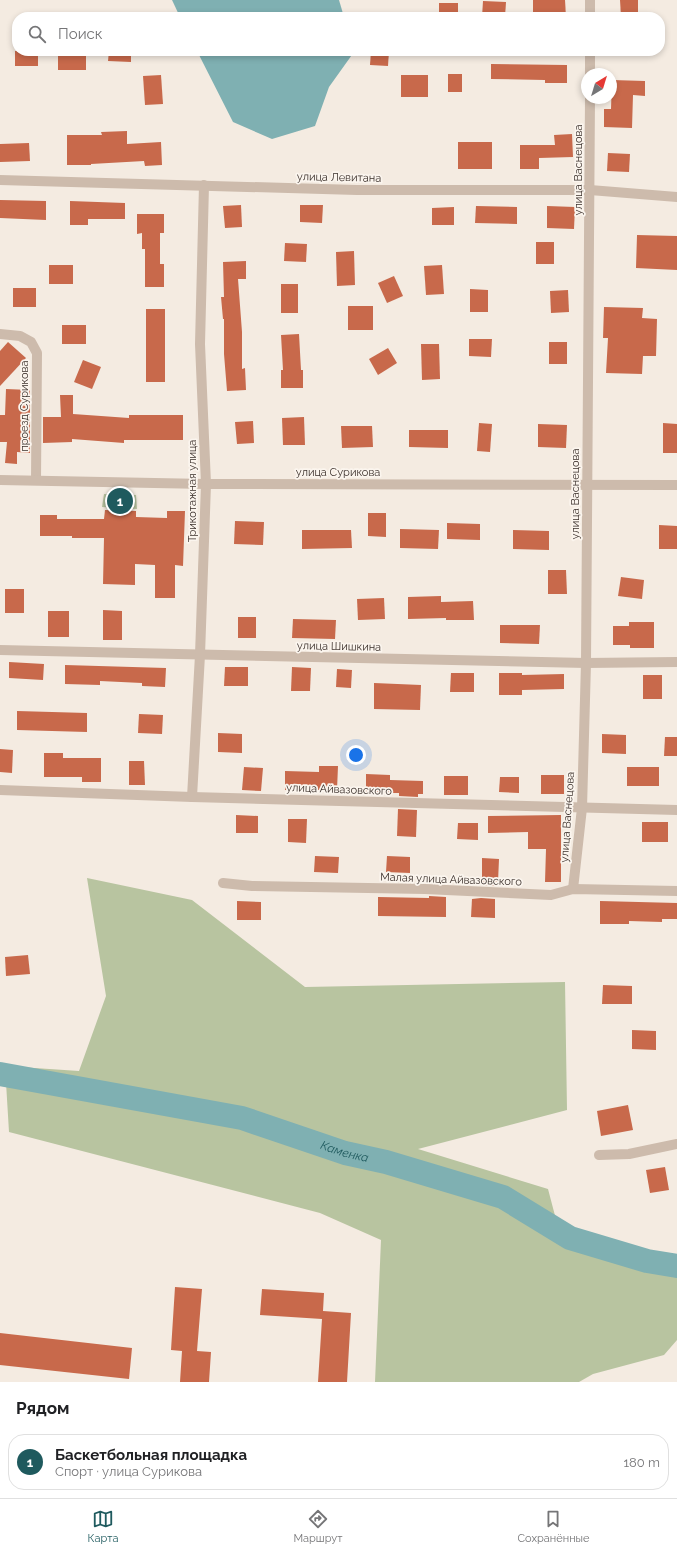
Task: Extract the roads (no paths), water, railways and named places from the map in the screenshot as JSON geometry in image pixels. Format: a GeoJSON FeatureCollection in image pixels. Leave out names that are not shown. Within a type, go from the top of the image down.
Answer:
{"type":"FeatureCollection","features":[{"type":"Feature","properties":{"kind":"street"},"geometry":{"type":"LineString","coordinates":[[590,0],[590,12]]}},
{"type":"Feature","properties":{"kind":"street"},"geometry":{"type":"LineString","coordinates":[[590,56],[590,68]]}},
{"type":"Feature","properties":{"kind":"street","name":"улица Васнецова"},"geometry":{"type":"LineString","coordinates":[[573,889],[582,808],[586,663],[590,104]]}},
{"type":"Feature","properties":{"kind":"street","name":"улица Левитана"},"geometry":{"type":"LineString","coordinates":[[0,180],[357,190],[590,190],[677,196]]}},
{"type":"Feature","properties":{"kind":"street","name":"Трикотажная улица"},"geometry":{"type":"LineString","coordinates":[[192,797],[200,655],[206,484],[200,344],[204,185]]}},
{"type":"Feature","properties":{"kind":"street","name":"проезд Сурикова"},"geometry":{"type":"LineString","coordinates":[[0,334],[20,336],[31,342],[37,353],[36,480]]}},
{"type":"Feature","properties":{"kind":"street","name":"улица Сурикова"},"geometry":{"type":"LineString","coordinates":[[0,480],[206,484],[677,485]]}},
{"type":"Feature","properties":{"kind":"street","name":"улица Шишкина"},"geometry":{"type":"LineString","coordinates":[[0,650],[586,663],[677,662]]}},
{"type":"Feature","properties":{"kind":"street","name":"улица Айвазовского"},"geometry":{"type":"LineString","coordinates":[[0,790],[192,797],[677,810]]}},
{"type":"Feature","properties":{"kind":"street","name":"Малая улица Айвазовского"},"geometry":{"type":"LineString","coordinates":[[223,883],[252,886],[425,889],[550,895],[573,889],[594,891],[677,891]]}},
{"type":"Feature","properties":{"kind":"street"},"geometry":{"type":"LineString","coordinates":[[599,1155],[629,1154],[677,1144]]}},
{"type":"Feature","properties":{"kind":"water"},"geometry":{"type":"Polygon","coordinates":[[[172,0],[339,0],[343,12],[178,12],[172,0]]]}},
{"type":"Feature","properties":{"kind":"water"},"geometry":{"type":"Polygon","coordinates":[[[200,56],[351,56],[329,87],[315,126],[272,139],[233,122],[200,56]]]}},
{"type":"Feature","properties":{"kind":"waterway","name":"Каменка"},"geometry":{"type":"LineString","coordinates":[[0,1074],[242,1118],[345,1153],[386,1162],[503,1197],[570,1238],[647,1261],[677,1266]]}},
{"type":"Feature","properties":{"kind":"place","name":"Баскетбольная площадка"},"geometry":{"type":"Point","coordinates":[120,501]}}]}
